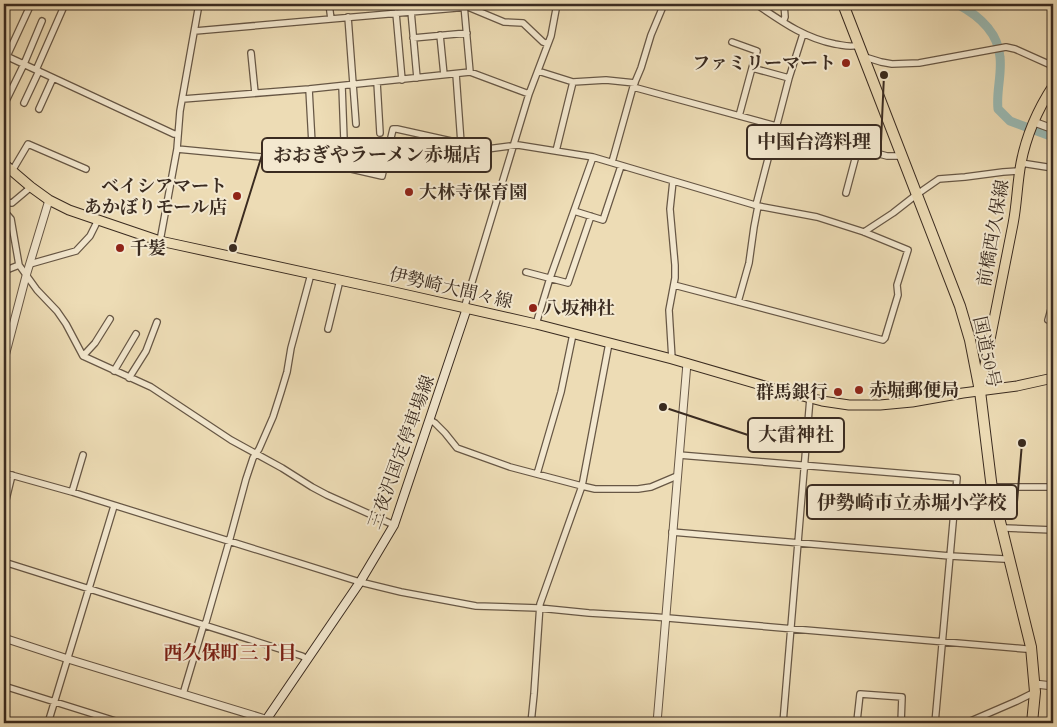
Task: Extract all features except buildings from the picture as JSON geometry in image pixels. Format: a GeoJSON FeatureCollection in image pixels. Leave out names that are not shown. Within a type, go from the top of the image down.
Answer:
{"type":"FeatureCollection","features":[{"type":"Feature","properties":{"kind":"highway","name":"国道50号"},"geometry":{"type":"LineString","coordinates":[[843,4],[966,323],[980,391],[992,489],[1031,647],[1035,688],[1032,723]]}},
{"type":"Feature","properties":{"kind":"main road","name":"前橋西久保線"},"geometry":{"type":"LineString","coordinates":[[980,391],[1014,221],[1020,167],[1029,134],[1053,86]]}},
{"type":"Feature","properties":{"kind":"main road","name":"伊勢崎大間々線"},"geometry":{"type":"LineString","coordinates":[[4,164],[49,200],[69,210],[160,241],[536,324],[687,363],[810,398],[849,405],[880,405],[1017,386],[1053,378]]}},
{"type":"Feature","properties":{"kind":"main road","name":"三夜沢国定停車場線"},"geometry":{"type":"LineString","coordinates":[[265,722],[360,582],[394,525],[467,308]]}},
{"type":"Feature","properties":{"kind":"street"},"geometry":{"type":"LineString","coordinates":[[31,4],[6,56],[174,134],[178,134]]}},
{"type":"Feature","properties":{"kind":"street"},"geometry":{"type":"LineString","coordinates":[[24,103],[65,4]]}},
{"type":"Feature","properties":{"kind":"street"},"geometry":{"type":"LineString","coordinates":[[160,241],[200,4]]}},
{"type":"Feature","properties":{"kind":"street"},"geometry":{"type":"LineString","coordinates":[[329,4],[330,19]]}},
{"type":"Feature","properties":{"kind":"street"},"geometry":{"type":"LineString","coordinates":[[467,308],[465,306],[466,302],[529,94],[554,26],[557,4]]}},
{"type":"Feature","properties":{"kind":"street"},"geometry":{"type":"LineString","coordinates":[[612,162],[634,85],[651,34],[664,4]]}},
{"type":"Feature","properties":{"kind":"street"},"geometry":{"type":"LineString","coordinates":[[756,4],[803,34],[845,46],[858,45]]}},
{"type":"Feature","properties":{"kind":"street"},"geometry":{"type":"LineString","coordinates":[[783,22],[785,17],[784,4]]}},
{"type":"Feature","properties":{"kind":"street"},"geometry":{"type":"LineString","coordinates":[[195,31],[464,5],[504,22],[523,22],[543,42],[548,44]]}},
{"type":"Feature","properties":{"kind":"street"},"geometry":{"type":"LineString","coordinates":[[464,5],[470,72]]}},
{"type":"Feature","properties":{"kind":"street"},"geometry":{"type":"LineString","coordinates":[[411,11],[417,78]]}},
{"type":"Feature","properties":{"kind":"street"},"geometry":{"type":"LineString","coordinates":[[396,13],[402,80]]}},
{"type":"Feature","properties":{"kind":"street"},"geometry":{"type":"LineString","coordinates":[[348,17],[356,124]]}},
{"type":"Feature","properties":{"kind":"street"},"geometry":{"type":"LineString","coordinates":[[4,105],[42,21]]}},
{"type":"Feature","properties":{"kind":"street"},"geometry":{"type":"LineString","coordinates":[[413,38],[466,33]]}},
{"type":"Feature","properties":{"kind":"street"},"geometry":{"type":"LineString","coordinates":[[738,302],[749,263],[757,205],[776,126],[803,34]]}},
{"type":"Feature","properties":{"kind":"street"},"geometry":{"type":"LineString","coordinates":[[440,35],[444,75]]}},
{"type":"Feature","properties":{"kind":"street"},"geometry":{"type":"LineString","coordinates":[[732,42],[757,51],[739,116]]}},
{"type":"Feature","properties":{"kind":"street"},"geometry":{"type":"LineString","coordinates":[[863,58],[892,64],[910,64],[1002,48],[1012,48],[1053,66]]}},
{"type":"Feature","properties":{"kind":"street"},"geometry":{"type":"LineString","coordinates":[[251,53],[255,93]]}},
{"type":"Feature","properties":{"kind":"street"},"geometry":{"type":"LineString","coordinates":[[752,68],[789,78]]}},
{"type":"Feature","properties":{"kind":"street"},"geometry":{"type":"LineString","coordinates":[[538,71],[573,82],[606,80],[634,85],[887,156],[901,156]]}},
{"type":"Feature","properties":{"kind":"street"},"geometry":{"type":"LineString","coordinates":[[183,99],[342,86],[470,72],[529,94]]}},
{"type":"Feature","properties":{"kind":"street"},"geometry":{"type":"LineString","coordinates":[[456,74],[461,143]]}},
{"type":"Feature","properties":{"kind":"street"},"geometry":{"type":"LineString","coordinates":[[39,109],[53,78]]}},
{"type":"Feature","properties":{"kind":"street"},"geometry":{"type":"LineString","coordinates":[[377,82],[380,133]]}},
{"type":"Feature","properties":{"kind":"street"},"geometry":{"type":"LineString","coordinates":[[556,151],[573,82]]}},
{"type":"Feature","properties":{"kind":"street"},"geometry":{"type":"LineString","coordinates":[[342,86],[345,168]]}},
{"type":"Feature","properties":{"kind":"street"},"geometry":{"type":"LineString","coordinates":[[309,89],[313,162]]}},
{"type":"Feature","properties":{"kind":"street"},"geometry":{"type":"LineString","coordinates":[[1034,123],[1053,129]]}},
{"type":"Feature","properties":{"kind":"street"},"geometry":{"type":"LineString","coordinates":[[177,149],[313,162],[382,176],[392,130],[397,129],[487,149],[514,146],[593,157],[757,205],[807,214],[864,232],[908,250],[898,284],[898,295],[883,340],[674,285]]}},
{"type":"Feature","properties":{"kind":"street"},"geometry":{"type":"LineString","coordinates":[[12,171],[28,144],[86,169]]}},
{"type":"Feature","properties":{"kind":"street"},"geometry":{"type":"LineString","coordinates":[[846,193],[858,148]]}},
{"type":"Feature","properties":{"kind":"street"},"geometry":{"type":"LineString","coordinates":[[536,324],[550,278],[593,157]]}},
{"type":"Feature","properties":{"kind":"street"},"geometry":{"type":"LineString","coordinates":[[574,210],[603,220],[621,166]]}},
{"type":"Feature","properties":{"kind":"street"},"geometry":{"type":"LineString","coordinates":[[864,232],[939,179],[1003,172],[1020,167],[1053,168]]}},
{"type":"Feature","properties":{"kind":"street"},"geometry":{"type":"LineString","coordinates":[[672,181],[670,209],[675,265],[674,285],[669,310],[672,359]]}},
{"type":"Feature","properties":{"kind":"street"},"geometry":{"type":"LineString","coordinates":[[4,202],[12,203],[31,187]]}},
{"type":"Feature","properties":{"kind":"street"},"geometry":{"type":"LineString","coordinates":[[4,360],[26,276],[49,200]]}},
{"type":"Feature","properties":{"kind":"street"},"geometry":{"type":"LineString","coordinates":[[4,211],[11,219],[19,264],[37,290],[57,311],[83,356],[151,388],[210,427],[327,495],[394,525]]}},
{"type":"Feature","properties":{"kind":"street"},"geometry":{"type":"LineString","coordinates":[[526,272],[568,283],[591,216]]}},
{"type":"Feature","properties":{"kind":"street"},"geometry":{"type":"LineString","coordinates":[[30,264],[76,251],[90,236],[98,220]]}},
{"type":"Feature","properties":{"kind":"street"},"geometry":{"type":"LineString","coordinates":[[4,271],[19,264]]}},
{"type":"Feature","properties":{"kind":"street"},"geometry":{"type":"LineString","coordinates":[[184,694],[246,479],[273,418],[287,372],[290,353],[311,274]]}},
{"type":"Feature","properties":{"kind":"street"},"geometry":{"type":"LineString","coordinates":[[328,329],[340,280]]}},
{"type":"Feature","properties":{"kind":"street"},"geometry":{"type":"LineString","coordinates":[[1053,302],[1048,320],[1053,321]]}},
{"type":"Feature","properties":{"kind":"street"},"geometry":{"type":"LineString","coordinates":[[83,356],[95,343],[110,319]]}},
{"type":"Feature","properties":{"kind":"street"},"geometry":{"type":"LineString","coordinates":[[129,378],[146,351],[157,322]]}},
{"type":"Feature","properties":{"kind":"street"},"geometry":{"type":"LineString","coordinates":[[114,371],[136,334]]}},
{"type":"Feature","properties":{"kind":"street"},"geometry":{"type":"LineString","coordinates":[[537,474],[561,392],[574,334]]}},
{"type":"Feature","properties":{"kind":"street"},"geometry":{"type":"LineString","coordinates":[[531,723],[539,608],[582,486],[609,343]]}},
{"type":"Feature","properties":{"kind":"street"},"geometry":{"type":"LineString","coordinates":[[657,723],[687,363]]}},
{"type":"Feature","properties":{"kind":"street"},"geometry":{"type":"LineString","coordinates":[[783,723],[810,398]]}},
{"type":"Feature","properties":{"kind":"street"},"geometry":{"type":"LineString","coordinates":[[430,420],[440,428],[457,448],[510,467],[595,489],[638,489],[651,487],[677,476]]}},
{"type":"Feature","properties":{"kind":"street"},"geometry":{"type":"LineString","coordinates":[[72,492],[83,455]]}},
{"type":"Feature","properties":{"kind":"street"},"geometry":{"type":"LineString","coordinates":[[679,455],[957,478],[935,723]]}},
{"type":"Feature","properties":{"kind":"street"},"geometry":{"type":"LineString","coordinates":[[4,473],[72,492],[360,582],[476,606],[539,608],[665,618],[1026,650],[1031,647]]}},
{"type":"Feature","properties":{"kind":"street"},"geometry":{"type":"LineString","coordinates":[[4,508],[12,475]]}},
{"type":"Feature","properties":{"kind":"street"},"geometry":{"type":"LineString","coordinates":[[997,487],[1053,487]]}},
{"type":"Feature","properties":{"kind":"street"},"geometry":{"type":"LineString","coordinates":[[48,723],[114,506]]}},
{"type":"Feature","properties":{"kind":"street"},"geometry":{"type":"LineString","coordinates":[[1004,528],[1053,530]]}},
{"type":"Feature","properties":{"kind":"street"},"geometry":{"type":"LineString","coordinates":[[672,532],[950,556],[1009,558]]}},
{"type":"Feature","properties":{"kind":"street"},"geometry":{"type":"LineString","coordinates":[[4,562],[204,624],[307,659]]}},
{"type":"Feature","properties":{"kind":"street"},"geometry":{"type":"LineString","coordinates":[[4,638],[262,718],[265,722]]}},
{"type":"Feature","properties":{"kind":"street"},"geometry":{"type":"LineString","coordinates":[[4,686],[122,723]]}},
{"type":"Feature","properties":{"kind":"street"},"geometry":{"type":"LineString","coordinates":[[966,723],[1035,688],[1053,686]]}},
{"type":"Feature","properties":{"kind":"street"},"geometry":{"type":"LineString","coordinates":[[857,721],[860,694],[902,698],[901,723]]}},
{"type":"Feature","properties":{"kind":"waterway"},"geometry":{"type":"LineString","coordinates":[[957,4],[972,13],[986,25],[995,40],[1000,57],[998,109],[1010,121],[1053,137]]}},
{"type":"Feature","properties":{"kind":"place","name":"ファミリーマート"},"geometry":{"type":"Point","coordinates":[846,63]}},
{"type":"Feature","properties":{"kind":"place","name":"中国台湾料理"},"geometry":{"type":"Point","coordinates":[884,75]}},
{"type":"Feature","properties":{"kind":"place","name":"大林寺保育園"},"geometry":{"type":"Point","coordinates":[409,192]}},
{"type":"Feature","properties":{"kind":"place","name":"ベイシアマート あかぼりモール店"},"geometry":{"type":"Point","coordinates":[237,196]}},
{"type":"Feature","properties":{"kind":"place","name":"千髪"},"geometry":{"type":"Point","coordinates":[120,248]}},
{"type":"Feature","properties":{"kind":"place","name":"おおぎやラーメン赤堀店"},"geometry":{"type":"Point","coordinates":[233,248]}},
{"type":"Feature","properties":{"kind":"place","name":"八坂神社"},"geometry":{"type":"Point","coordinates":[533,308]}},
{"type":"Feature","properties":{"kind":"place","name":"赤堀郵便局"},"geometry":{"type":"Point","coordinates":[859,390]}},
{"type":"Feature","properties":{"kind":"place","name":"群馬銀行"},"geometry":{"type":"Point","coordinates":[838,392]}},
{"type":"Feature","properties":{"kind":"place","name":"大雷神社"},"geometry":{"type":"Point","coordinates":[663,407]}},
{"type":"Feature","properties":{"kind":"place","name":"伊勢崎市立赤堀小学校"},"geometry":{"type":"Point","coordinates":[1022,443]}},
{"type":"Feature","properties":{"kind":"district","name":"西久保町三丁目"},"geometry":{"type":"Point","coordinates":[230,652]}}]}
